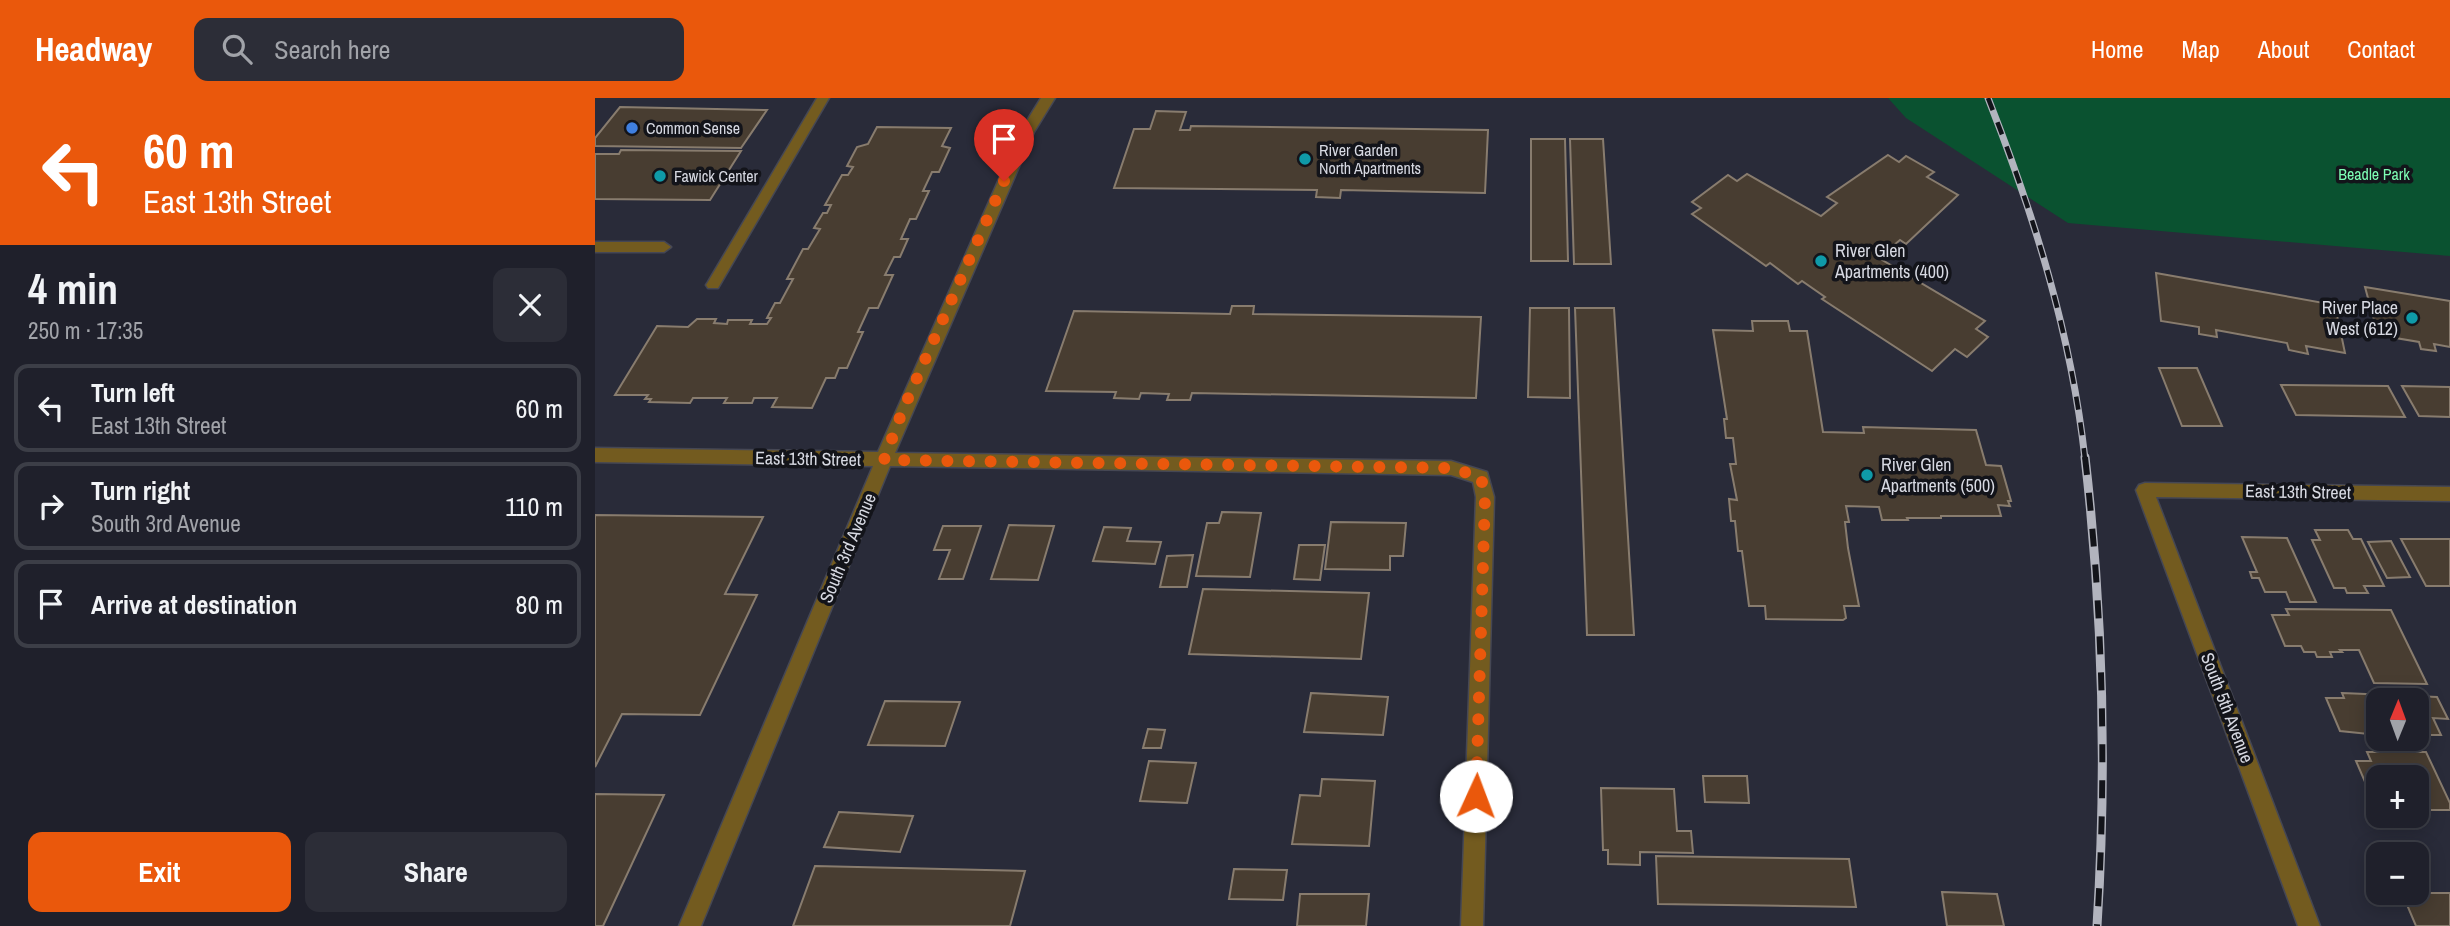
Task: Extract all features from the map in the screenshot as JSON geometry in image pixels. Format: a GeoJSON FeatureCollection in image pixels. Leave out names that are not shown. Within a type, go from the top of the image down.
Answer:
{"type":"FeatureCollection","features":[{"type":"Feature","properties":{"kind":"street","name":"South 3rd Avenue"},"geometry":{"type":"LineString","coordinates":[[690,926],[902,412],[1027,132],[1048,98]]}},
{"type":"Feature","properties":{"kind":"street","name":"East 13th Street"},"geometry":{"type":"LineString","coordinates":[[595,456],[1451,468],[1481,477],[1485,497],[1472,926]]}},
{"type":"Feature","properties":{"kind":"street","name":"East 13th Street"},"geometry":{"type":"LineString","coordinates":[[2145,490],[2450,494]]}},
{"type":"Feature","properties":{"kind":"street","name":"South 5th Avenue"},"geometry":{"type":"LineString","coordinates":[[2145,490],[2309,926]]}},
{"type":"Feature","properties":{"kind":"lane"},"geometry":{"type":"LineString","coordinates":[[713,285],[823,98]]}},
{"type":"Feature","properties":{"kind":"lane"},"geometry":{"type":"LineString","coordinates":[[595,247],[664,247]]}},
{"type":"Feature","properties":{"kind":"green space","name":"Beadle Park"},"geometry":{"type":"Polygon","coordinates":[[[1888,98],[2450,98],[2450,256],[2068,223],[1906,118],[1888,98]]]}},
{"type":"Feature","properties":{"kind":"building"},"geometry":{"type":"Polygon","coordinates":[[[620,107],[767,110],[741,148],[595,146],[595,138],[620,107]]]}},
{"type":"Feature","properties":{"kind":"building","name":"River Garden North Apartments"},"geometry":{"type":"Polygon","coordinates":[[[1156,111],[1186,112],[1180,130],[1190,130],[1191,126],[1488,130],[1485,193],[1341,190],[1340,198],[1316,197],[1317,190],[1114,188],[1134,129],[1150,129],[1156,111]]]}},
{"type":"Feature","properties":{"kind":"building"},"geometry":{"type":"Polygon","coordinates":[[[877,127],[951,128],[942,146],[950,148],[939,172],[932,172],[923,191],[929,191],[916,219],[910,219],[901,239],[908,239],[900,257],[894,257],[885,275],[893,275],[878,308],[869,308],[858,332],[863,332],[847,368],[839,368],[835,378],[826,378],[812,408],[772,407],[777,398],[754,398],[752,403],[724,403],[727,398],[693,398],[690,403],[649,402],[651,399],[645,399],[648,395],[615,395],[657,326],[688,327],[697,319],[716,319],[714,323],[727,324],[728,320],[752,320],[750,324],[767,324],[771,318],[767,318],[775,303],[780,303],[793,279],[787,279],[803,249],[808,249],[820,229],[814,228],[831,205],[825,205],[842,175],[848,175],[853,167],[847,166],[857,147],[868,144],[877,127]]]}},
{"type":"Feature","properties":{"kind":"building"},"geometry":{"type":"Polygon","coordinates":[[[1531,139],[1565,139],[1568,261],[1531,261],[1531,139]]]}},
{"type":"Feature","properties":{"kind":"building"},"geometry":{"type":"Polygon","coordinates":[[[1570,139],[1603,139],[1611,264],[1574,264],[1570,139]]]}},
{"type":"Feature","properties":{"kind":"building","name":"Fawick Center"},"geometry":{"type":"Polygon","coordinates":[[[621,150],[741,151],[710,200],[595,199],[595,154],[619,154],[621,150]]]}},
{"type":"Feature","properties":{"kind":"building","name":"River Glen Apartments (400)"},"geometry":{"type":"Polygon","coordinates":[[[1888,155],[1899,162],[1906,156],[1934,172],[1927,177],[1958,195],[1906,244],[1900,240],[1879,258],[1985,321],[1976,329],[1988,337],[1967,357],[1955,349],[1932,371],[1822,299],[1825,297],[1802,281],[1798,284],[1770,263],[1766,266],[1692,214],[1701,208],[1692,202],[1728,175],[1737,181],[1747,174],[1821,216],[1837,203],[1827,197],[1888,155]]]}},
{"type":"Feature","properties":{"kind":"building"},"geometry":{"type":"Polygon","coordinates":[[[2156,273],[2335,305],[2345,353],[2306,346],[2308,354],[2289,350],[2287,343],[2216,330],[2217,337],[2199,334],[2199,327],[2161,321],[2156,273]]]}},
{"type":"Feature","properties":{"kind":"building","name":"River Place West (612)"},"geometry":{"type":"Polygon","coordinates":[[[2365,287],[2450,301],[2450,347],[2434,344],[2436,351],[2421,349],[2419,342],[2378,335],[2365,287]]]}},
{"type":"Feature","properties":{"kind":"building"},"geometry":{"type":"Polygon","coordinates":[[[1232,306],[1254,306],[1253,314],[1481,317],[1476,398],[1192,393],[1190,400],[1167,400],[1169,394],[1141,393],[1139,399],[1114,398],[1116,392],[1046,391],[1074,311],[1230,314],[1232,306]]]}},
{"type":"Feature","properties":{"kind":"building"},"geometry":{"type":"Polygon","coordinates":[[[1530,308],[1569,308],[1570,398],[1528,397],[1530,308]]]}},
{"type":"Feature","properties":{"kind":"building"},"geometry":{"type":"Polygon","coordinates":[[[1575,308],[1614,308],[1634,635],[1587,635],[1575,308]]]}},
{"type":"Feature","properties":{"kind":"building","name":"River Glen Apartments (500)"},"geometry":{"type":"Polygon","coordinates":[[[1752,321],[1788,321],[1790,331],[1807,331],[1823,432],[1864,433],[1863,427],[1976,430],[1986,465],[2001,466],[2010,506],[1998,505],[2001,516],[1882,520],[1879,507],[1846,506],[1849,522],[1845,522],[1848,548],[1859,606],[1844,606],[1846,618],[1843,620],[1766,619],[1765,606],[1749,606],[1742,551],[1738,551],[1735,521],[1731,521],[1729,499],[1737,500],[1730,464],[1736,464],[1733,438],[1726,438],[1724,419],[1727,419],[1713,330],[1753,331],[1752,321]]]}},
{"type":"Feature","properties":{"kind":"building"},"geometry":{"type":"Polygon","coordinates":[[[2159,368],[2197,368],[2222,426],[2182,426],[2159,368]]]}},
{"type":"Feature","properties":{"kind":"building"},"geometry":{"type":"Polygon","coordinates":[[[2281,385],[2388,386],[2405,417],[2296,415],[2281,385]]]}},
{"type":"Feature","properties":{"kind":"building"},"geometry":{"type":"Polygon","coordinates":[[[2402,386],[2450,387],[2450,417],[2419,416],[2402,386]]]}},
{"type":"Feature","properties":{"kind":"building"},"geometry":{"type":"Polygon","coordinates":[[[1222,512],[1261,513],[1250,577],[1196,576],[1207,523],[1219,523],[1222,512]]]}},
{"type":"Feature","properties":{"kind":"building"},"geometry":{"type":"Polygon","coordinates":[[[595,515],[763,517],[725,594],[757,595],[700,715],[622,714],[595,767],[595,515]]]}},
{"type":"Feature","properties":{"kind":"building"},"geometry":{"type":"Polygon","coordinates":[[[1331,522],[1406,523],[1403,556],[1390,556],[1390,570],[1325,569],[1331,522]]]}},
{"type":"Feature","properties":{"kind":"building"},"geometry":{"type":"Polygon","coordinates":[[[1009,525],[1054,526],[1038,580],[991,579],[1009,525]]]}},
{"type":"Feature","properties":{"kind":"building"},"geometry":{"type":"Polygon","coordinates":[[[943,526],[981,526],[963,579],[939,579],[950,550],[934,550],[943,526]]]}},
{"type":"Feature","properties":{"kind":"building"},"geometry":{"type":"Polygon","coordinates":[[[1104,527],[1131,528],[1127,541],[1161,542],[1155,564],[1093,561],[1104,527]]]}},
{"type":"Feature","properties":{"kind":"building"},"geometry":{"type":"Polygon","coordinates":[[[2315,530],[2348,530],[2353,539],[2361,539],[2384,586],[2364,586],[2368,593],[2347,593],[2345,588],[2334,588],[2312,540],[2320,540],[2315,530]]]}},
{"type":"Feature","properties":{"kind":"building"},"geometry":{"type":"Polygon","coordinates":[[[2242,537],[2287,538],[2316,602],[2290,602],[2286,592],[2265,592],[2259,578],[2252,578],[2250,572],[2257,572],[2242,537]]]}},
{"type":"Feature","properties":{"kind":"building"},"geometry":{"type":"Polygon","coordinates":[[[2401,539],[2450,539],[2450,586],[2426,586],[2401,539]]]}},
{"type":"Feature","properties":{"kind":"building"},"geometry":{"type":"Polygon","coordinates":[[[2391,541],[2410,577],[2387,578],[2368,542],[2391,541]]]}},
{"type":"Feature","properties":{"kind":"building"},"geometry":{"type":"Polygon","coordinates":[[[1299,545],[1325,545],[1320,580],[1294,579],[1299,545]]]}},
{"type":"Feature","properties":{"kind":"building"},"geometry":{"type":"Polygon","coordinates":[[[1193,555],[1187,587],[1160,587],[1167,556],[1193,555]]]}},
{"type":"Feature","properties":{"kind":"building"},"geometry":{"type":"Polygon","coordinates":[[[1203,589],[1369,593],[1361,659],[1189,654],[1203,589]]]}},
{"type":"Feature","properties":{"kind":"building"},"geometry":{"type":"Polygon","coordinates":[[[2286,609],[2391,610],[2427,684],[2374,683],[2359,650],[2340,650],[2342,652],[2330,652],[2332,657],[2317,657],[2315,652],[2304,652],[2301,646],[2285,646],[2272,615],[2289,615],[2286,609]]]}},
{"type":"Feature","properties":{"kind":"building"},"geometry":{"type":"Polygon","coordinates":[[[1311,693],[1388,697],[1383,735],[1304,732],[1311,693]]]}},
{"type":"Feature","properties":{"kind":"building"},"geometry":{"type":"Polygon","coordinates":[[[2342,693],[2366,694],[2366,734],[2340,731],[2326,698],[2344,698],[2342,693]]]}},
{"type":"Feature","properties":{"kind":"building"},"geometry":{"type":"Polygon","coordinates":[[[2429,697],[2437,697],[2448,719],[2433,718],[2441,735],[2429,735],[2429,697]]]}},
{"type":"Feature","properties":{"kind":"building"},"geometry":{"type":"Polygon","coordinates":[[[885,701],[960,702],[945,746],[868,745],[885,701]]]}},
{"type":"Feature","properties":{"kind":"building"},"geometry":{"type":"Polygon","coordinates":[[[1148,729],[1165,730],[1161,748],[1143,748],[1148,729]]]}},
{"type":"Feature","properties":{"kind":"building"},"geometry":{"type":"Polygon","coordinates":[[[2367,752],[2426,752],[2450,803],[2450,810],[2429,810],[2429,765],[2366,765],[2366,784],[2356,761],[2371,761],[2367,752]]]}},
{"type":"Feature","properties":{"kind":"building"},"geometry":{"type":"Polygon","coordinates":[[[1149,761],[1196,763],[1187,803],[1140,801],[1149,761]]]}},
{"type":"Feature","properties":{"kind":"building"},"geometry":{"type":"Polygon","coordinates":[[[1703,776],[1747,776],[1749,803],[1705,802],[1703,776]]]}},
{"type":"Feature","properties":{"kind":"building"},"geometry":{"type":"Polygon","coordinates":[[[1322,779],[1375,781],[1369,846],[1292,844],[1300,795],[1320,796],[1322,779]]]}},
{"type":"Feature","properties":{"kind":"building"},"geometry":{"type":"Polygon","coordinates":[[[1601,788],[1674,789],[1677,831],[1691,831],[1693,853],[1640,852],[1640,865],[1608,864],[1608,850],[1603,850],[1601,788]]]}},
{"type":"Feature","properties":{"kind":"building"},"geometry":{"type":"Polygon","coordinates":[[[595,794],[664,795],[603,926],[595,926],[595,794]]]}},
{"type":"Feature","properties":{"kind":"building"},"geometry":{"type":"Polygon","coordinates":[[[839,812],[913,816],[900,852],[824,847],[839,812]]]}},
{"type":"Feature","properties":{"kind":"building"},"geometry":{"type":"Polygon","coordinates":[[[1656,856],[1849,859],[1856,907],[1658,904],[1656,856]]]}},
{"type":"Feature","properties":{"kind":"building"},"geometry":{"type":"Polygon","coordinates":[[[815,866],[1025,871],[1010,926],[793,926],[815,866]]]}},
{"type":"Feature","properties":{"kind":"building"},"geometry":{"type":"Polygon","coordinates":[[[1234,869],[1287,870],[1283,900],[1229,899],[1234,869]]]}},
{"type":"Feature","properties":{"kind":"building"},"geometry":{"type":"Polygon","coordinates":[[[1942,892],[1997,894],[2004,926],[1947,926],[1942,892]]]}},
{"type":"Feature","properties":{"kind":"building"},"geometry":{"type":"Polygon","coordinates":[[[2429,893],[2450,893],[2450,926],[2416,926],[2407,905],[2429,905],[2429,893]]]}},
{"type":"Feature","properties":{"kind":"building"},"geometry":{"type":"Polygon","coordinates":[[[1300,894],[1369,894],[1366,926],[1297,926],[1300,894]]]}},
{"type":"Feature","properties":{"kind":"railway"},"geometry":{"type":"LineString","coordinates":[[1988,98],[2021,186],[2049,275],[2070,366],[2085,459]]}},
{"type":"Feature","properties":{"kind":"railway"},"geometry":{"type":"LineString","coordinates":[[2085,457],[2096,574],[2101,691],[2102,808],[2097,926]]}},
{"type":"Feature","properties":{"kind":"place","name":"Common Sense"},"geometry":{"type":"Point","coordinates":[632,128]}},
{"type":"Feature","properties":{"kind":"place","name":"River Garden North Apartments"},"geometry":{"type":"Point","coordinates":[1305,159]}},
{"type":"Feature","properties":{"kind":"place","name":"Fawick Center"},"geometry":{"type":"Point","coordinates":[660,176]}},
{"type":"Feature","properties":{"kind":"place","name":"River Glen Apartments (400)"},"geometry":{"type":"Point","coordinates":[1821,261]}},
{"type":"Feature","properties":{"kind":"place","name":"River Place West (612)"},"geometry":{"type":"Point","coordinates":[2412,318]}},
{"type":"Feature","properties":{"kind":"place","name":"River Glen Apartments (500)"},"geometry":{"type":"Point","coordinates":[1867,475]}},
{"type":"Feature","properties":{"kind":"route"},"geometry":{"type":"LineString","coordinates":[[1004,181],[902,412],[884,460],[1451,468],[1469,471],[1481,477],[1485,497],[1476,796]]}}]}
